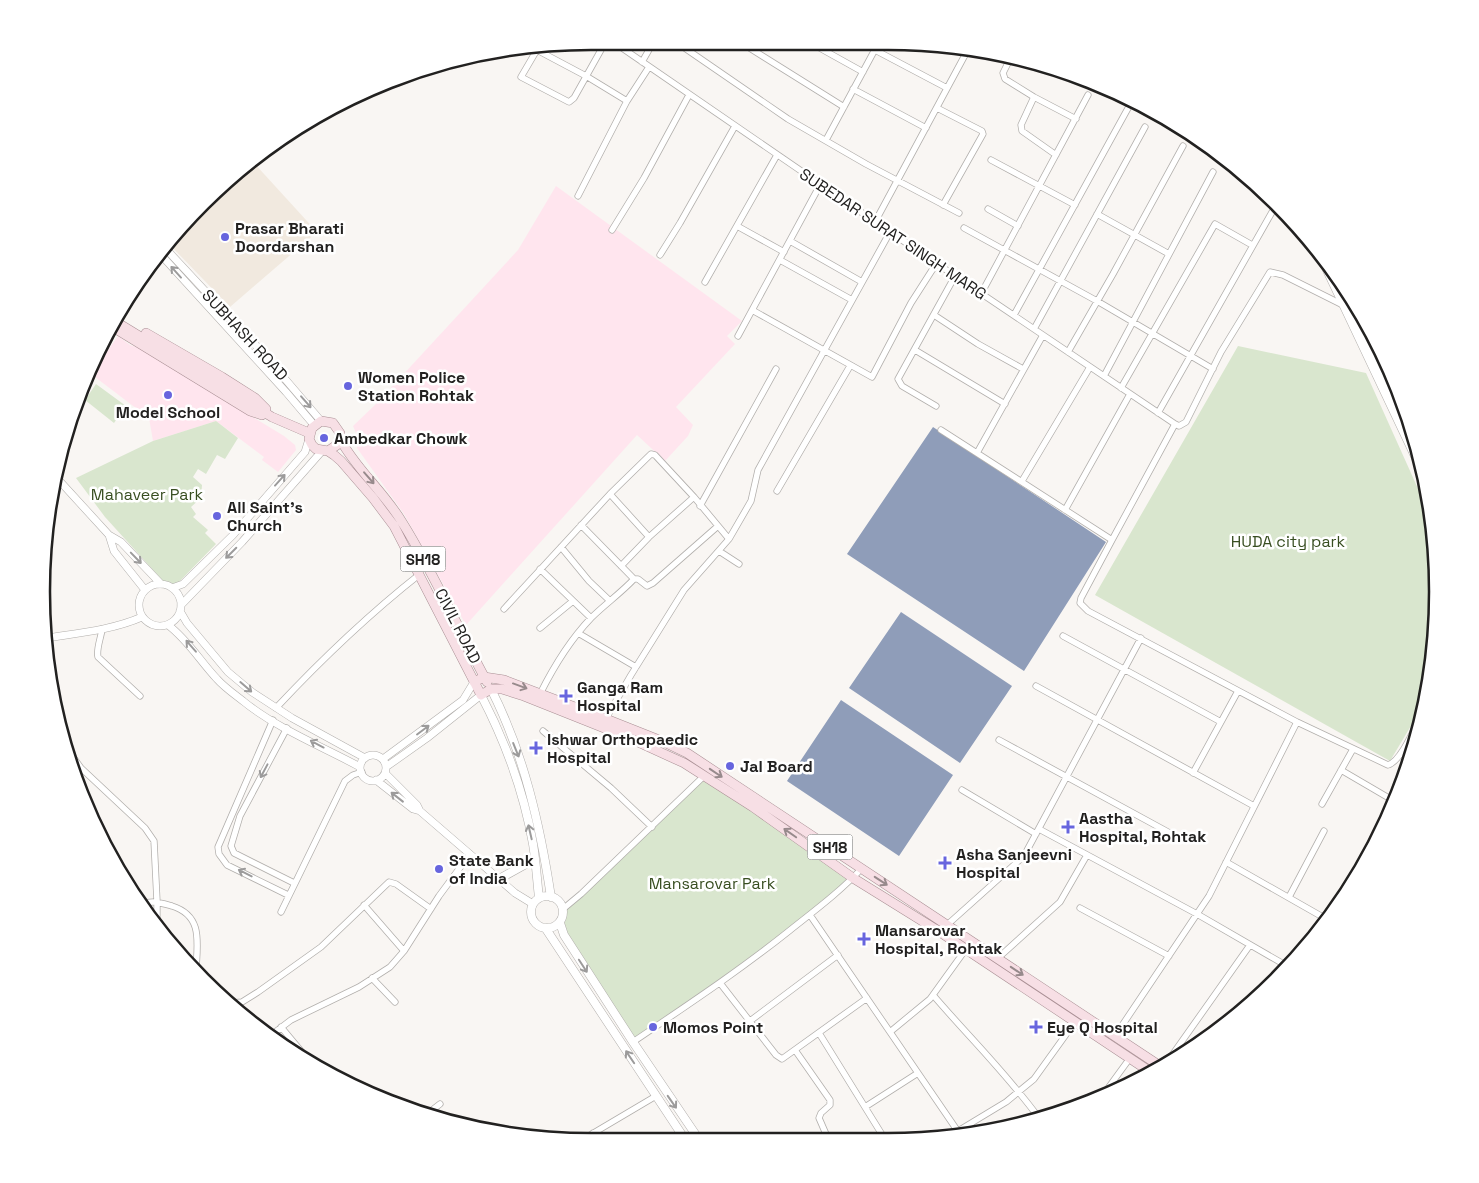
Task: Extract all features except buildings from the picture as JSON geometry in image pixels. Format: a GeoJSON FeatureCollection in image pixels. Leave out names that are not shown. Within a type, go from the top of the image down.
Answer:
{"type":"FeatureCollection","features":[{"type":"Feature","properties":{"kind":"main road"},"geometry":{"type":"LineString","coordinates":[[1333,284],[1408,441]]}},
{"type":"Feature","properties":{"kind":"main road","name":"SH18"},"geometry":{"type":"LineString","coordinates":[[123,321],[255,398],[272,417]]}},
{"type":"Feature","properties":{"kind":"main road"},"geometry":{"type":"LineString","coordinates":[[121,325],[272,417]]}},
{"type":"Feature","properties":{"kind":"main road","name":"SH18"},"geometry":{"type":"LineString","coordinates":[[118,330],[250,410],[272,417],[309,436],[316,449],[325,451]]}},
{"type":"Feature","properties":{"kind":"main road"},"geometry":{"type":"LineString","coordinates":[[309,436],[318,423]]}},
{"type":"Feature","properties":{"kind":"main road","name":"SH18"},"geometry":{"type":"LineString","coordinates":[[318,423],[333,423],[340,433],[340,439]]}},
{"type":"Feature","properties":{"kind":"main road"},"geometry":{"type":"LineString","coordinates":[[325,451],[337,445],[340,439]]}},
{"type":"Feature","properties":{"kind":"main road","name":"CIVIL ROAD"},"geometry":{"type":"LineString","coordinates":[[340,439],[349,454],[381,491],[402,521],[491,689]]}},
{"type":"Feature","properties":{"kind":"main road","name":"CIVIL ROAD"},"geometry":{"type":"LineString","coordinates":[[325,451],[341,461],[394,526],[481,695]]}},
{"type":"Feature","properties":{"kind":"main road"},"geometry":{"type":"LineString","coordinates":[[474,682],[484,677]]}},
{"type":"Feature","properties":{"kind":"main road","name":"SH18"},"geometry":{"type":"LineString","coordinates":[[484,677],[504,680],[604,723],[755,804],[862,868],[1154,1062]]}},
{"type":"Feature","properties":{"kind":"main road"},"geometry":{"type":"LineString","coordinates":[[539,898],[535,859],[524,803],[514,771],[481,695],[491,689],[524,769],[551,897]]}},
{"type":"Feature","properties":{"kind":"main road","name":"SH18"},"geometry":{"type":"LineString","coordinates":[[491,689],[502,689],[524,696],[664,742],[687,753],[853,878],[966,949],[1144,1068]]}},
{"type":"Feature","properties":{"kind":"main road"},"geometry":{"type":"LineString","coordinates":[[499,879],[535,859]]}},
{"type":"Feature","properties":{"kind":"main road"},"geometry":{"type":"LineString","coordinates":[[545,896],[558,900],[563,909],[560,923],[554,928],[546,929],[535,924],[532,919],[531,909],[539,898],[545,896]]}},
{"type":"Feature","properties":{"kind":"main road"},"geometry":{"type":"LineString","coordinates":[[560,923],[564,935],[632,1042],[695,1133]]}},
{"type":"Feature","properties":{"kind":"main road"},"geometry":{"type":"LineString","coordinates":[[546,929],[681,1133]]}},
{"type":"Feature","properties":{"kind":"street"},"geometry":{"type":"LineString","coordinates":[[535,53],[521,77],[568,102],[574,98],[601,50]]}},
{"type":"Feature","properties":{"kind":"street","name":"SUBEDAR SURAT SINGH MARG"},"geometry":{"type":"LineString","coordinates":[[625,50],[936,264],[1175,424]]}},
{"type":"Feature","properties":{"kind":"street"},"geometry":{"type":"LineString","coordinates":[[642,62],[649,50]]}},
{"type":"Feature","properties":{"kind":"street"},"geometry":{"type":"LineString","coordinates":[[688,50],[788,119],[959,213]]}},
{"type":"Feature","properties":{"kind":"street"},"geometry":{"type":"LineString","coordinates":[[753,50],[844,107]]}},
{"type":"Feature","properties":{"kind":"street"},"geometry":{"type":"LineString","coordinates":[[823,50],[863,72]]}},
{"type":"Feature","properties":{"kind":"street"},"geometry":{"type":"LineString","coordinates":[[826,140],[875,50],[947,88]]}},
{"type":"Feature","properties":{"kind":"street"},"geometry":{"type":"LineString","coordinates":[[544,52],[627,101]]}},
{"type":"Feature","properties":{"kind":"street"},"geometry":{"type":"LineString","coordinates":[[875,222],[964,56]]}},
{"type":"Feature","properties":{"kind":"street"},"geometry":{"type":"LineString","coordinates":[[1008,63],[1003,73],[1005,78],[1034,97],[1076,119]]}},
{"type":"Feature","properties":{"kind":"street"},"geometry":{"type":"LineString","coordinates":[[578,196],[627,101],[649,67]]}},
{"type":"Feature","properties":{"kind":"street"},"geometry":{"type":"LineString","coordinates":[[853,90],[926,128]]}},
{"type":"Feature","properties":{"kind":"street"},"geometry":{"type":"LineString","coordinates":[[612,230],[644,178],[689,95]]}},
{"type":"Feature","properties":{"kind":"street"},"geometry":{"type":"LineString","coordinates":[[981,294],[1088,95]]}},
{"type":"Feature","properties":{"kind":"street"},"geometry":{"type":"LineString","coordinates":[[1034,97],[1022,125],[1022,131],[1056,154]]}},
{"type":"Feature","properties":{"kind":"street"},"geometry":{"type":"LineString","coordinates":[[1014,316],[1129,107]]}},
{"type":"Feature","properties":{"kind":"street"},"geometry":{"type":"LineString","coordinates":[[936,108],[982,131],[984,134],[943,205]]}},
{"type":"Feature","properties":{"kind":"street"},"geometry":{"type":"LineString","coordinates":[[660,255],[735,126]]}},
{"type":"Feature","properties":{"kind":"street"},"geometry":{"type":"LineString","coordinates":[[1034,329],[1145,127]]}},
{"type":"Feature","properties":{"kind":"street"},"geometry":{"type":"LineString","coordinates":[[1068,352],[1183,146]]}},
{"type":"Feature","properties":{"kind":"street"},"geometry":{"type":"LineString","coordinates":[[705,282],[777,155]]}},
{"type":"Feature","properties":{"kind":"street"},"geometry":{"type":"LineString","coordinates":[[991,160],[1075,204]]}},
{"type":"Feature","properties":{"kind":"street"},"geometry":{"type":"LineString","coordinates":[[1104,376],[1213,172]]}},
{"type":"Feature","properties":{"kind":"street"},"geometry":{"type":"LineString","coordinates":[[738,336],[820,185]]}},
{"type":"Feature","properties":{"kind":"street"},"geometry":{"type":"LineString","coordinates":[[988,208],[1018,226]]}},
{"type":"Feature","properties":{"kind":"street"},"geometry":{"type":"LineString","coordinates":[[1158,413],[1272,211]]}},
{"type":"Feature","properties":{"kind":"street"},"geometry":{"type":"LineString","coordinates":[[1097,214],[1169,254]]}},
{"type":"Feature","properties":{"kind":"street"},"geometry":{"type":"LineString","coordinates":[[1121,388],[1215,224],[1252,245]]}},
{"type":"Feature","properties":{"kind":"street"},"geometry":{"type":"LineString","coordinates":[[736,226],[784,252]]}},
{"type":"Feature","properties":{"kind":"street"},"geometry":{"type":"LineString","coordinates":[[964,228],[1097,301],[1213,369]]}},
{"type":"Feature","properties":{"kind":"street"},"geometry":{"type":"LineString","coordinates":[[604,723],[684,590],[729,539],[751,500],[758,470],[890,232]]}},
{"type":"Feature","properties":{"kind":"street"},"geometry":{"type":"LineString","coordinates":[[790,241],[862,282]]}},
{"type":"Feature","properties":{"kind":"street","name":"SUBHASH ROAD"},"geometry":{"type":"LineString","coordinates":[[169,253],[267,372],[318,423]]}},
{"type":"Feature","properties":{"kind":"street","name":"SUBHASH ROAD"},"geometry":{"type":"LineString","coordinates":[[165,259],[290,384],[318,423]]}},
{"type":"Feature","properties":{"kind":"street"},"geometry":{"type":"LineString","coordinates":[[780,260],[852,300]]}},
{"type":"Feature","properties":{"kind":"street"},"geometry":{"type":"LineString","coordinates":[[752,310],[869,377],[874,375],[911,304],[936,264]]}},
{"type":"Feature","properties":{"kind":"street"},"geometry":{"type":"LineString","coordinates":[[1343,305],[1283,275],[1270,272],[1221,352],[1186,422],[1179,426],[1175,424],[1083,592],[1080,603],[1088,611],[1238,691],[1297,722],[1388,765],[1394,762],[1409,738]]}},
{"type":"Feature","properties":{"kind":"street"},"geometry":{"type":"LineString","coordinates":[[936,406],[899,383],[898,379],[955,276]]}},
{"type":"Feature","properties":{"kind":"street"},"geometry":{"type":"LineString","coordinates":[[934,315],[1022,370]]}},
{"type":"Feature","properties":{"kind":"street"},"geometry":{"type":"LineString","coordinates":[[977,453],[1043,335]]}},
{"type":"Feature","properties":{"kind":"street"},"geometry":{"type":"LineString","coordinates":[[915,350],[1005,404]]}},
{"type":"Feature","properties":{"kind":"street"},"geometry":{"type":"LineString","coordinates":[[778,491],[850,366]]}},
{"type":"Feature","properties":{"kind":"street"},"geometry":{"type":"LineString","coordinates":[[1022,481],[1090,366]]}},
{"type":"Feature","properties":{"kind":"street"},"geometry":{"type":"LineString","coordinates":[[267,372],[274,367]]}},
{"type":"Feature","properties":{"kind":"street"},"geometry":{"type":"LineString","coordinates":[[700,506],[776,369]]}},
{"type":"Feature","properties":{"kind":"street"},"geometry":{"type":"LineString","coordinates":[[284,390],[290,384]]}},
{"type":"Feature","properties":{"kind":"street"},"geometry":{"type":"LineString","coordinates":[[1065,510],[1130,394]]}},
{"type":"Feature","properties":{"kind":"street"},"geometry":{"type":"LineString","coordinates":[[941,430],[1112,540]]}},
{"type":"Feature","properties":{"kind":"street"},"geometry":{"type":"LineString","coordinates":[[172,588],[183,584],[233,535],[305,452],[309,436]]}},
{"type":"Feature","properties":{"kind":"street"},"geometry":{"type":"LineString","coordinates":[[325,451],[180,608],[174,621],[168,625],[158,627],[149,624],[142,617],[138,608],[139,598],[145,590],[152,585],[161,584],[172,588],[177,593],[180,608],[187,623],[228,672],[252,692],[276,708],[365,758],[373,755],[383,759],[386,770],[417,805],[420,811],[499,879],[533,904]]}},
{"type":"Feature","properties":{"kind":"street"},"geometry":{"type":"LineString","coordinates":[[504,609],[580,525],[649,455],[653,454],[694,497],[729,539]]}},
{"type":"Feature","properties":{"kind":"street"},"geometry":{"type":"LineString","coordinates":[[61,482],[109,535],[121,542],[161,584]]}},
{"type":"Feature","properties":{"kind":"street"},"geometry":{"type":"LineString","coordinates":[[610,494],[649,537]]}},
{"type":"Feature","properties":{"kind":"street"},"geometry":{"type":"LineString","coordinates":[[621,566],[649,537],[694,497]]}},
{"type":"Feature","properties":{"kind":"street"},"geometry":{"type":"LineString","coordinates":[[580,525],[634,579],[638,579],[648,586],[718,526]]}},
{"type":"Feature","properties":{"kind":"street"},"geometry":{"type":"LineString","coordinates":[[109,535],[114,552],[145,590]]}},
{"type":"Feature","properties":{"kind":"street"},"geometry":{"type":"LineString","coordinates":[[561,547],[589,581],[609,600]]}},
{"type":"Feature","properties":{"kind":"street"},"geometry":{"type":"LineString","coordinates":[[719,551],[739,564]]}},
{"type":"Feature","properties":{"kind":"street"},"geometry":{"type":"LineString","coordinates":[[540,569],[591,618]]}},
{"type":"Feature","properties":{"kind":"street"},"geometry":{"type":"LineString","coordinates":[[276,708],[319,662],[383,604],[420,574]]}},
{"type":"Feature","properties":{"kind":"street"},"geometry":{"type":"LineString","coordinates":[[540,694],[564,651],[578,633],[609,600],[634,579]]}},
{"type":"Feature","properties":{"kind":"street"},"geometry":{"type":"LineString","coordinates":[[540,628],[574,601]]}},
{"type":"Feature","properties":{"kind":"street"},"geometry":{"type":"LineString","coordinates":[[52,637],[126,624],[142,617]]}},
{"type":"Feature","properties":{"kind":"street"},"geometry":{"type":"LineString","coordinates":[[168,625],[190,645],[217,679],[245,703],[361,770],[366,778],[376,780],[413,809],[420,811]]}},
{"type":"Feature","properties":{"kind":"street"},"geometry":{"type":"LineString","coordinates":[[102,629],[97,653],[98,658],[140,696]]}},
{"type":"Feature","properties":{"kind":"street"},"geometry":{"type":"LineString","coordinates":[[578,633],[636,667]]}},
{"type":"Feature","properties":{"kind":"street"},"geometry":{"type":"LineString","coordinates":[[1064,636],[1221,722]]}},
{"type":"Feature","properties":{"kind":"street"},"geometry":{"type":"LineString","coordinates":[[947,925],[1024,856],[1141,638]]}},
{"type":"Feature","properties":{"kind":"street"},"geometry":{"type":"LineString","coordinates":[[383,759],[463,700],[474,682]]}},
{"type":"Feature","properties":{"kind":"street"},"geometry":{"type":"LineString","coordinates":[[1036,686],[1254,806]]}},
{"type":"Feature","properties":{"kind":"street"},"geometry":{"type":"LineString","coordinates":[[1193,773],[1238,691]]}},
{"type":"Feature","properties":{"kind":"street"},"geometry":{"type":"LineString","coordinates":[[376,780],[381,778],[386,770],[481,695]]}},
{"type":"Feature","properties":{"kind":"street"},"geometry":{"type":"LineString","coordinates":[[273,720],[218,847],[219,854],[227,865],[288,895]]}},
{"type":"Feature","properties":{"kind":"street"},"geometry":{"type":"LineString","coordinates":[[1115,1036],[1210,896],[1297,722]]}},
{"type":"Feature","properties":{"kind":"street"},"geometry":{"type":"LineString","coordinates":[[287,728],[240,816],[231,846],[234,853],[294,882]]}},
{"type":"Feature","properties":{"kind":"street"},"geometry":{"type":"LineString","coordinates":[[543,731],[611,788],[652,828]]}},
{"type":"Feature","properties":{"kind":"street"},"geometry":{"type":"LineString","coordinates":[[999,740],[1179,838]]}},
{"type":"Feature","properties":{"kind":"street"},"geometry":{"type":"LineString","coordinates":[[1322,804],[1353,749]]}},
{"type":"Feature","properties":{"kind":"street"},"geometry":{"type":"LineString","coordinates":[[281,912],[345,781],[361,770],[365,758]]}},
{"type":"Feature","properties":{"kind":"street"},"geometry":{"type":"LineString","coordinates":[[1341,770],[1388,798]]}},
{"type":"Feature","properties":{"kind":"street"},"geometry":{"type":"LineString","coordinates":[[82,773],[145,828],[154,841],[157,914]]}},
{"type":"Feature","properties":{"kind":"street"},"geometry":{"type":"LineString","coordinates":[[563,909],[652,828],[704,776]]}},
{"type":"Feature","properties":{"kind":"street"},"geometry":{"type":"LineString","coordinates":[[962,790],[1038,832],[1087,855],[1197,914],[1281,963]]}},
{"type":"Feature","properties":{"kind":"street"},"geometry":{"type":"LineString","coordinates":[[1289,897],[1324,831]]}},
{"type":"Feature","properties":{"kind":"street"},"geometry":{"type":"LineString","coordinates":[[276,1031],[291,1020],[390,967],[404,951],[470,854]]}},
{"type":"Feature","properties":{"kind":"street"},"geometry":{"type":"LineString","coordinates":[[998,958],[1060,902],[1087,855]]}},
{"type":"Feature","properties":{"kind":"street"},"geometry":{"type":"LineString","coordinates":[[1226,862],[1320,916]]}},
{"type":"Feature","properties":{"kind":"street"},"geometry":{"type":"LineString","coordinates":[[632,1042],[720,983],[810,914],[853,878],[862,868]]}},
{"type":"Feature","properties":{"kind":"street"},"geometry":{"type":"LineString","coordinates":[[238,1002],[258,992],[321,947],[389,882],[396,884],[431,909]]}},
{"type":"Feature","properties":{"kind":"street"},"geometry":{"type":"LineString","coordinates":[[149,903],[157,901],[178,908],[190,916],[197,930],[196,961]]}},
{"type":"Feature","properties":{"kind":"street"},"geometry":{"type":"LineString","coordinates":[[364,905],[404,951]]}},
{"type":"Feature","properties":{"kind":"street"},"geometry":{"type":"LineString","coordinates":[[1080,908],[1169,956]]}},
{"type":"Feature","properties":{"kind":"street"},"geometry":{"type":"LineString","coordinates":[[810,914],[955,1128]]}},
{"type":"Feature","properties":{"kind":"street"},"geometry":{"type":"LineString","coordinates":[[1177,1049],[1250,945]]}},
{"type":"Feature","properties":{"kind":"street"},"geometry":{"type":"LineString","coordinates":[[890,1032],[933,995],[966,949]]}},
{"type":"Feature","properties":{"kind":"street"},"geometry":{"type":"LineString","coordinates":[[750,1020],[838,955]]}},
{"type":"Feature","properties":{"kind":"street"},"geometry":{"type":"LineString","coordinates":[[372,978],[395,1002]]}},
{"type":"Feature","properties":{"kind":"street"},"geometry":{"type":"LineString","coordinates":[[720,983],[779,1058],[784,1058],[867,998]]}},
{"type":"Feature","properties":{"kind":"street"},"geometry":{"type":"LineString","coordinates":[[933,995],[963,1031],[1020,1091],[1035,1113]]}},
{"type":"Feature","properties":{"kind":"street"},"geometry":{"type":"LineString","coordinates":[[966,1127],[1006,1102],[1034,1079],[1074,1022]]}},
{"type":"Feature","properties":{"kind":"street"},"geometry":{"type":"LineString","coordinates":[[281,1028],[296,1045]]}},
{"type":"Feature","properties":{"kind":"street"},"geometry":{"type":"LineString","coordinates":[[819,1033],[881,1133]]}},
{"type":"Feature","properties":{"kind":"street"},"geometry":{"type":"LineString","coordinates":[[795,1050],[830,1100],[830,1105],[821,1113],[819,1118],[826,1133]]}},
{"type":"Feature","properties":{"kind":"street"},"geometry":{"type":"LineString","coordinates":[[1110,1085],[1130,1058]]}},
{"type":"Feature","properties":{"kind":"street"},"geometry":{"type":"LineString","coordinates":[[865,1107],[918,1073]]}},
{"type":"Feature","properties":{"kind":"street"},"geometry":{"type":"LineString","coordinates":[[593,1133],[656,1096]]}},
{"type":"Feature","properties":{"kind":"street"},"geometry":{"type":"LineString","coordinates":[[433,1109],[440,1104]]}},
{"type":"Feature","properties":{"kind":"shaded area"},"geometry":{"type":"Polygon","coordinates":[[[257,166],[317,232],[230,307],[173,248],[184,234],[234,184],[257,166]]]}},
{"type":"Feature","properties":{"kind":"shaded area"},"geometry":{"type":"Polygon","coordinates":[[[556,186],[742,321],[727,336],[735,344],[676,407],[693,425],[688,436],[665,461],[637,435],[466,625],[404,514],[357,448],[357,435],[353,426],[376,404],[518,250],[556,186]]]}},
{"type":"Feature","properties":{"kind":"shaded area","name":"Model School"},"geometry":{"type":"Polygon","coordinates":[[[118,336],[130,345],[139,348],[284,436],[295,445],[296,450],[278,472],[262,460],[264,457],[216,421],[153,441],[149,418],[94,377],[105,355],[118,336]]]}},
{"type":"Feature","properties":{"kind":"green space","name":"HUDA city park"},"geometry":{"type":"Polygon","coordinates":[[[1238,346],[1366,373],[1420,493],[1428,556],[1428,627],[1419,697],[1413,722],[1390,761],[1095,595],[1238,346]]]}},
{"type":"Feature","properties":{"kind":"green space"},"geometry":{"type":"Polygon","coordinates":[[[96,384],[126,406],[114,423],[85,399],[96,384]]]}},
{"type":"Feature","properties":{"kind":"green space","name":"Mahaveer Park"},"geometry":{"type":"Polygon","coordinates":[[[216,421],[238,438],[225,459],[217,455],[206,474],[198,469],[193,477],[202,485],[201,498],[191,507],[196,514],[193,517],[208,530],[205,533],[216,544],[176,585],[164,582],[105,517],[76,478],[153,441],[216,421]]]}},
{"type":"Feature","properties":{"kind":"green space","name":"Mansarovar Park"},"geometry":{"type":"Polygon","coordinates":[[[704,774],[855,875],[810,915],[719,982],[632,1041],[560,923],[564,911],[704,774]]]}},
{"type":"Feature","properties":{"kind":"water"},"geometry":{"type":"Polygon","coordinates":[[[933,427],[1106,542],[1024,671],[847,554],[933,427]]]}},
{"type":"Feature","properties":{"kind":"water"},"geometry":{"type":"Polygon","coordinates":[[[901,612],[1012,686],[960,763],[849,688],[901,612]]]}},
{"type":"Feature","properties":{"kind":"water"},"geometry":{"type":"Polygon","coordinates":[[[841,700],[953,775],[899,856],[787,781],[841,700]]]}},
{"type":"Feature","properties":{"kind":"place","name":"Prasar Bharati Doordarshan"},"geometry":{"type":"Point","coordinates":[225,237]}},
{"type":"Feature","properties":{"kind":"place","name":"Women Police Station Rohtak"},"geometry":{"type":"Point","coordinates":[348,386]}},
{"type":"Feature","properties":{"kind":"place","name":"Model School"},"geometry":{"type":"Point","coordinates":[168,395]}},
{"type":"Feature","properties":{"kind":"place","name":"Ambedkar Chowk"},"geometry":{"type":"Point","coordinates":[324,438]}},
{"type":"Feature","properties":{"kind":"place","name":"All Saint's Church"},"geometry":{"type":"Point","coordinates":[217,516]}},
{"type":"Feature","properties":{"kind":"place","name":"Ganga Ram Hospital"},"geometry":{"type":"Point","coordinates":[566,696]}},
{"type":"Feature","properties":{"kind":"place","name":"Ishwar Orthopaedic Hospital"},"geometry":{"type":"Point","coordinates":[536,748]}},
{"type":"Feature","properties":{"kind":"place","name":"Jal Board"},"geometry":{"type":"Point","coordinates":[730,766]}},
{"type":"Feature","properties":{"kind":"place","name":"Aastha Hospital, Rohtak"},"geometry":{"type":"Point","coordinates":[1068,827]}},
{"type":"Feature","properties":{"kind":"place","name":"Asha Sanjeevni Hospital"},"geometry":{"type":"Point","coordinates":[945,863]}},
{"type":"Feature","properties":{"kind":"place","name":"State Bank of India"},"geometry":{"type":"Point","coordinates":[439,869]}},
{"type":"Feature","properties":{"kind":"place","name":"Mansarovar Hospital, Rohtak"},"geometry":{"type":"Point","coordinates":[864,939]}},
{"type":"Feature","properties":{"kind":"place","name":"Momos Point"},"geometry":{"type":"Point","coordinates":[653,1027]}},
{"type":"Feature","properties":{"kind":"place","name":"Eye Q Hospital"},"geometry":{"type":"Point","coordinates":[1036,1027]}}]}
